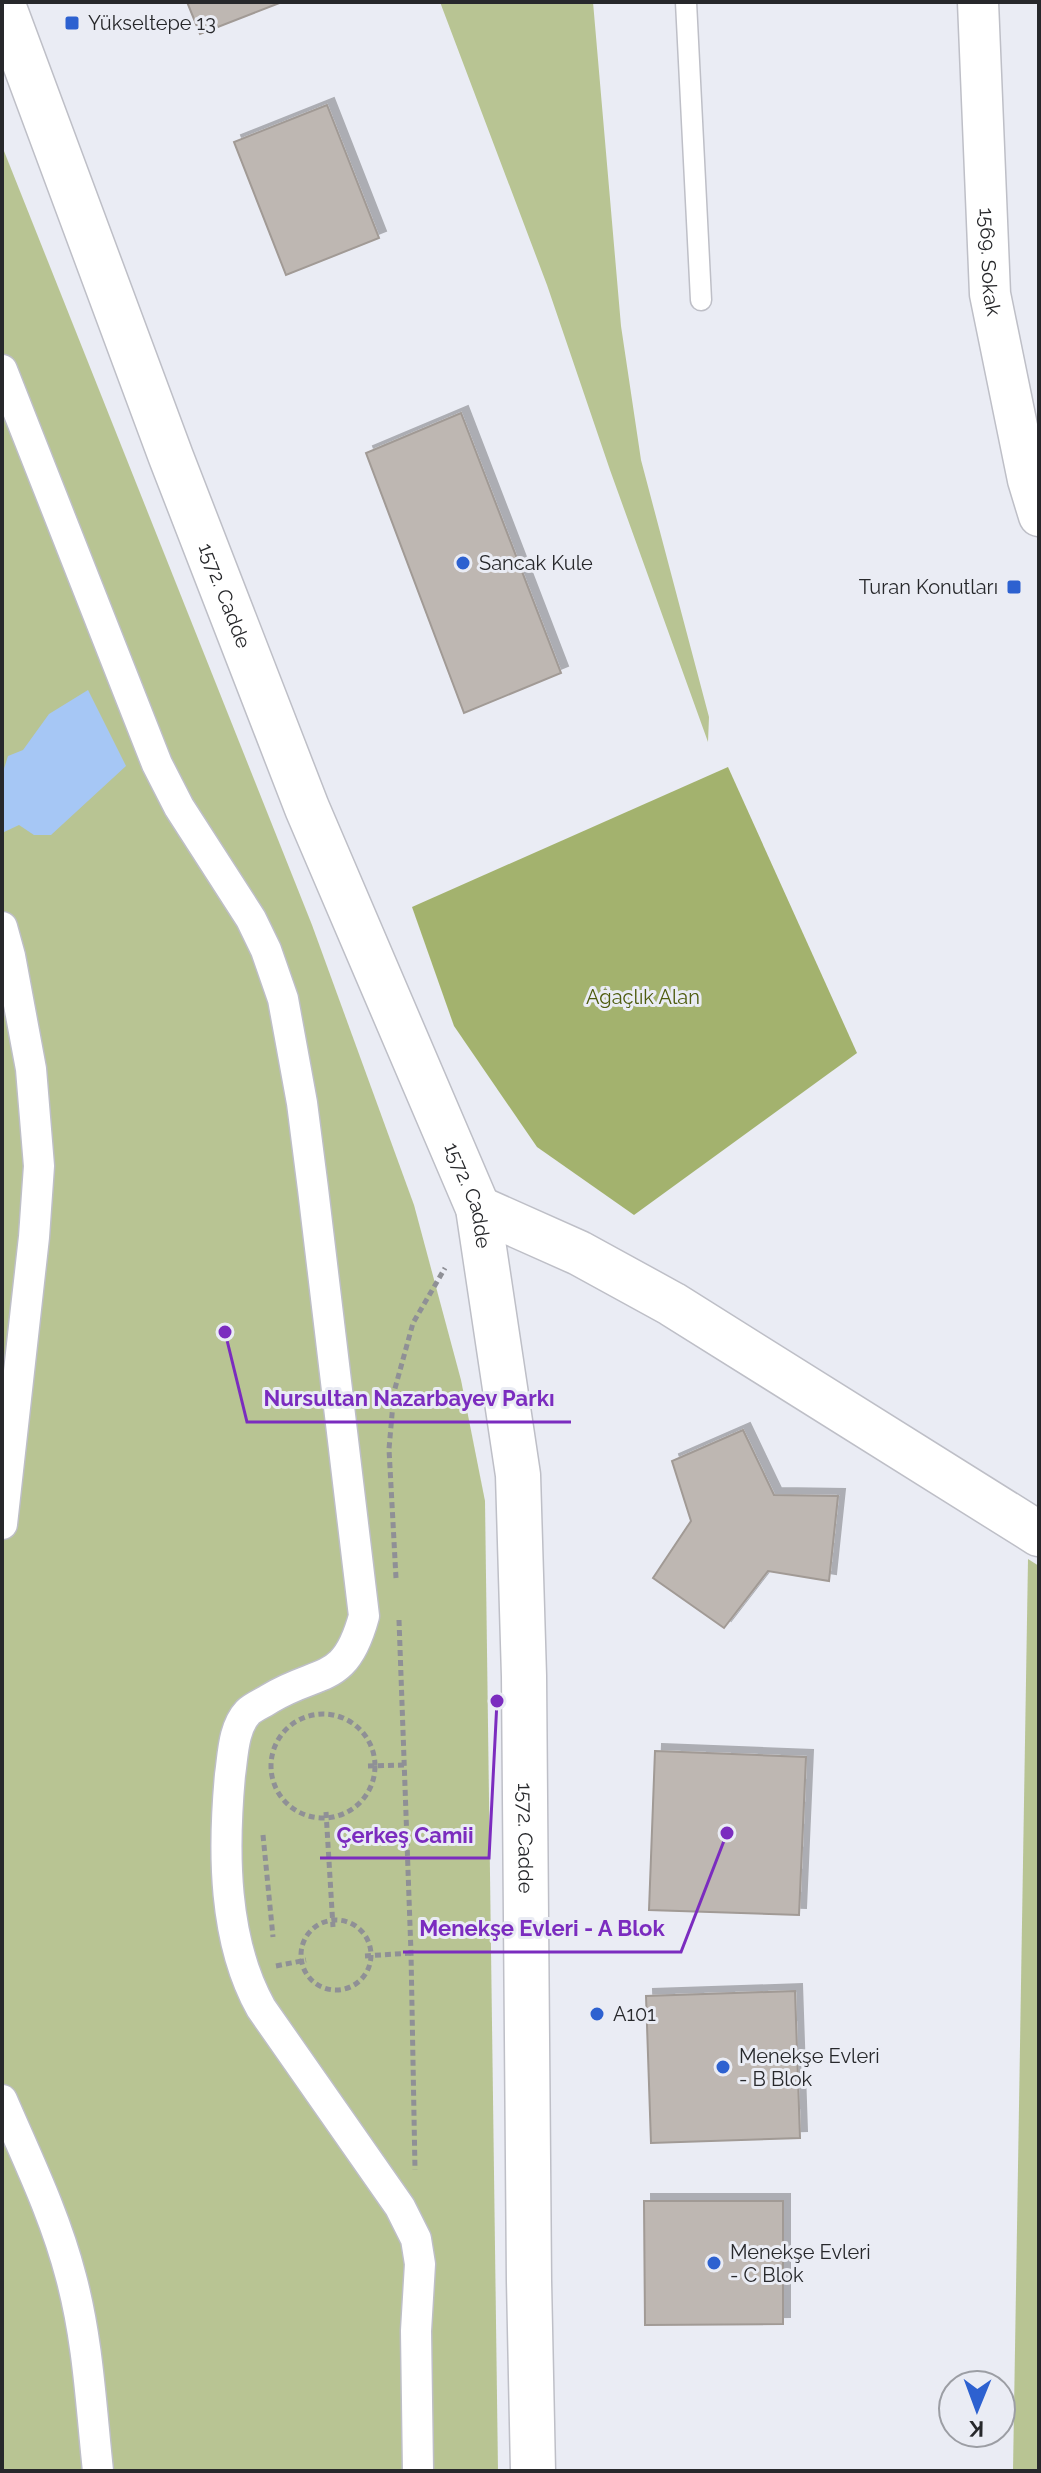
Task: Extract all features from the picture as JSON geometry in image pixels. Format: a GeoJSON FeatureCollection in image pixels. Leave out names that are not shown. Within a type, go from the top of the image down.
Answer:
{"type":"FeatureCollection","features":[{"type":"Feature","properties":{"kind":"main road","name":"1572. Cadde"},"geometry":{"type":"LineString","coordinates":[[2,2],[171,457],[307,808],[478,1208],[518,1475],[524,1676],[533,2471]]}},
{"type":"Feature","properties":{"kind":"main road"},"geometry":{"type":"LineString","coordinates":[[478,1208],[579,1253],[672,1304],[1039,1534]]}},
{"type":"Feature","properties":{"kind":"street","name":"1569. Sokak"},"geometry":{"type":"LineString","coordinates":[[978,2],[990,294],[1028,480],[1039,516]]}},
{"type":"Feature","properties":{"kind":"street"},"geometry":{"type":"LineString","coordinates":[[2,370],[157,764],[179,807],[251,919],[266,950],[283,999],[289,1028],[313,1189],[364,1616],[356,1644],[340,1666],[247,1712],[234,1740],[227,1838],[230,1900],[248,1985],[400,2207],[416,2239],[420,2264],[416,2331],[418,2471]]}},
{"type":"Feature","properties":{"kind":"street"},"geometry":{"type":"LineString","coordinates":[[2,927],[31,1069],[39,1166],[2,1524]]}},
{"type":"Feature","properties":{"kind":"street"},"geometry":{"type":"LineString","coordinates":[[2,2100],[56,2226],[72,2278],[85,2349],[98,2471]]}},
{"type":"Feature","properties":{"kind":"lane"},"geometry":{"type":"LineString","coordinates":[[686,2],[701,300]]}},
{"type":"Feature","properties":{"kind":"path"},"geometry":{"type":"LineString","coordinates":[[397,1584],[389,1449],[394,1392],[413,1323],[478,1208]]}},
{"type":"Feature","properties":{"kind":"path"},"geometry":{"type":"LineString","coordinates":[[398,1614],[411,1953],[415,2179]]}},
{"type":"Feature","properties":{"kind":"path"},"geometry":{"type":"LineString","coordinates":[[321,1714],[338,1716],[353,1723],[365,1735],[373,1750],[372,1766],[373,1783],[364,1798],[351,1810],[326,1815],[300,1813],[286,1802],[276,1788],[271,1770],[272,1753],[290,1725],[305,1717],[321,1714]]}},
{"type":"Feature","properties":{"kind":"path"},"geometry":{"type":"LineString","coordinates":[[372,1766],[405,1765]]}},
{"type":"Feature","properties":{"kind":"path"},"geometry":{"type":"LineString","coordinates":[[326,1815],[333,1923]]}},
{"type":"Feature","properties":{"kind":"path"},"geometry":{"type":"LineString","coordinates":[[262,1825],[274,1950]]}},
{"type":"Feature","properties":{"kind":"path"},"geometry":{"type":"LineString","coordinates":[[333,1923],[356,1925],[369,1944],[369,1967],[363,1977],[344,1989],[321,1987],[312,1981],[304,1972],[300,1949],[311,1929],[333,1923]]}},
{"type":"Feature","properties":{"kind":"path"},"geometry":{"type":"LineString","coordinates":[[368,1955],[411,1953]]}},
{"type":"Feature","properties":{"kind":"green space"},"geometry":{"type":"Polygon","coordinates":[[[440,2],[593,2],[621,326],[641,460],[709,717],[708,742],[547,285],[440,2]]]}},
{"type":"Feature","properties":{"kind":"green space"},"geometry":{"type":"Polygon","coordinates":[[[2,146],[312,925],[414,1205],[461,1380],[485,1501],[498,2471],[2,2471],[2,146]]]}},
{"type":"Feature","properties":{"kind":"green space","name":"Ağaçlık Alan"},"geometry":{"type":"Polygon","coordinates":[[[728,767],[857,1053],[634,1215],[537,1147],[454,1026],[412,907],[728,767]]]}},
{"type":"Feature","properties":{"kind":"green space"},"geometry":{"type":"Polygon","coordinates":[[[1028,1559],[1039,1566],[1039,2471],[1013,2471],[1013,2449],[1017,2449],[1015,2369],[1028,1559]]]}},
{"type":"Feature","properties":{"kind":"water"},"geometry":{"type":"Polygon","coordinates":[[[88,690],[126,766],[51,835],[34,835],[19,825],[2,833],[2,775],[8,756],[23,750],[49,714],[88,690]]]}},
{"type":"Feature","properties":{"kind":"building"},"geometry":{"type":"Polygon","coordinates":[[[187,2],[282,2],[200,34],[187,2]]]}},
{"type":"Feature","properties":{"kind":"building"},"geometry":{"type":"Polygon","coordinates":[[[327,105],[379,238],[286,275],[234,142],[327,105]]]}},
{"type":"Feature","properties":{"kind":"building","name":"Sancak Kule"},"geometry":{"type":"Polygon","coordinates":[[[461,413],[561,673],[464,713],[366,453],[461,413]]]}},
{"type":"Feature","properties":{"kind":"building"},"geometry":{"type":"Polygon","coordinates":[[[743,1430],[774,1495],[838,1496],[829,1581],[768,1571],[724,1628],[653,1578],[691,1521],[672,1461],[743,1430]]]}},
{"type":"Feature","properties":{"kind":"building"},"geometry":{"type":"Polygon","coordinates":[[[655,1751],[806,1757],[799,1915],[649,1910],[655,1751]]]}},
{"type":"Feature","properties":{"kind":"building","name":"Menekşe Evleri - B Blok"},"geometry":{"type":"Polygon","coordinates":[[[795,1991],[800,2138],[651,2143],[646,1996],[795,1991]]]}},
{"type":"Feature","properties":{"kind":"building","name":"Menekşe Evleri - C Blok"},"geometry":{"type":"Polygon","coordinates":[[[644,2201],[783,2201],[783,2324],[645,2325],[644,2201]]]}},
{"type":"Feature","properties":{"kind":"place","name":"Yükseltepe 13"},"geometry":{"type":"Point","coordinates":[72,23]}},
{"type":"Feature","properties":{"kind":"place","name":"Sancak Kule"},"geometry":{"type":"Point","coordinates":[463,563]}},
{"type":"Feature","properties":{"kind":"place","name":"Turan Konutları"},"geometry":{"type":"Point","coordinates":[1014,587]}},
{"type":"Feature","properties":{"kind":"place","name":"Nursultan Nazarbayev Parkı"},"geometry":{"type":"Point","coordinates":[225,1332]}},
{"type":"Feature","properties":{"kind":"place","name":"Çerkeş Camii"},"geometry":{"type":"Point","coordinates":[497,1701]}},
{"type":"Feature","properties":{"kind":"place","name":"Menekşe Evleri - A Blok"},"geometry":{"type":"Point","coordinates":[727,1833]}},
{"type":"Feature","properties":{"kind":"place","name":"A101"},"geometry":{"type":"Point","coordinates":[597,2014]}},
{"type":"Feature","properties":{"kind":"place","name":"Menekşe Evleri - B Blok"},"geometry":{"type":"Point","coordinates":[723,2067]}},
{"type":"Feature","properties":{"kind":"place","name":"Menekşe Evleri - C Blok"},"geometry":{"type":"Point","coordinates":[714,2263]}}]}
